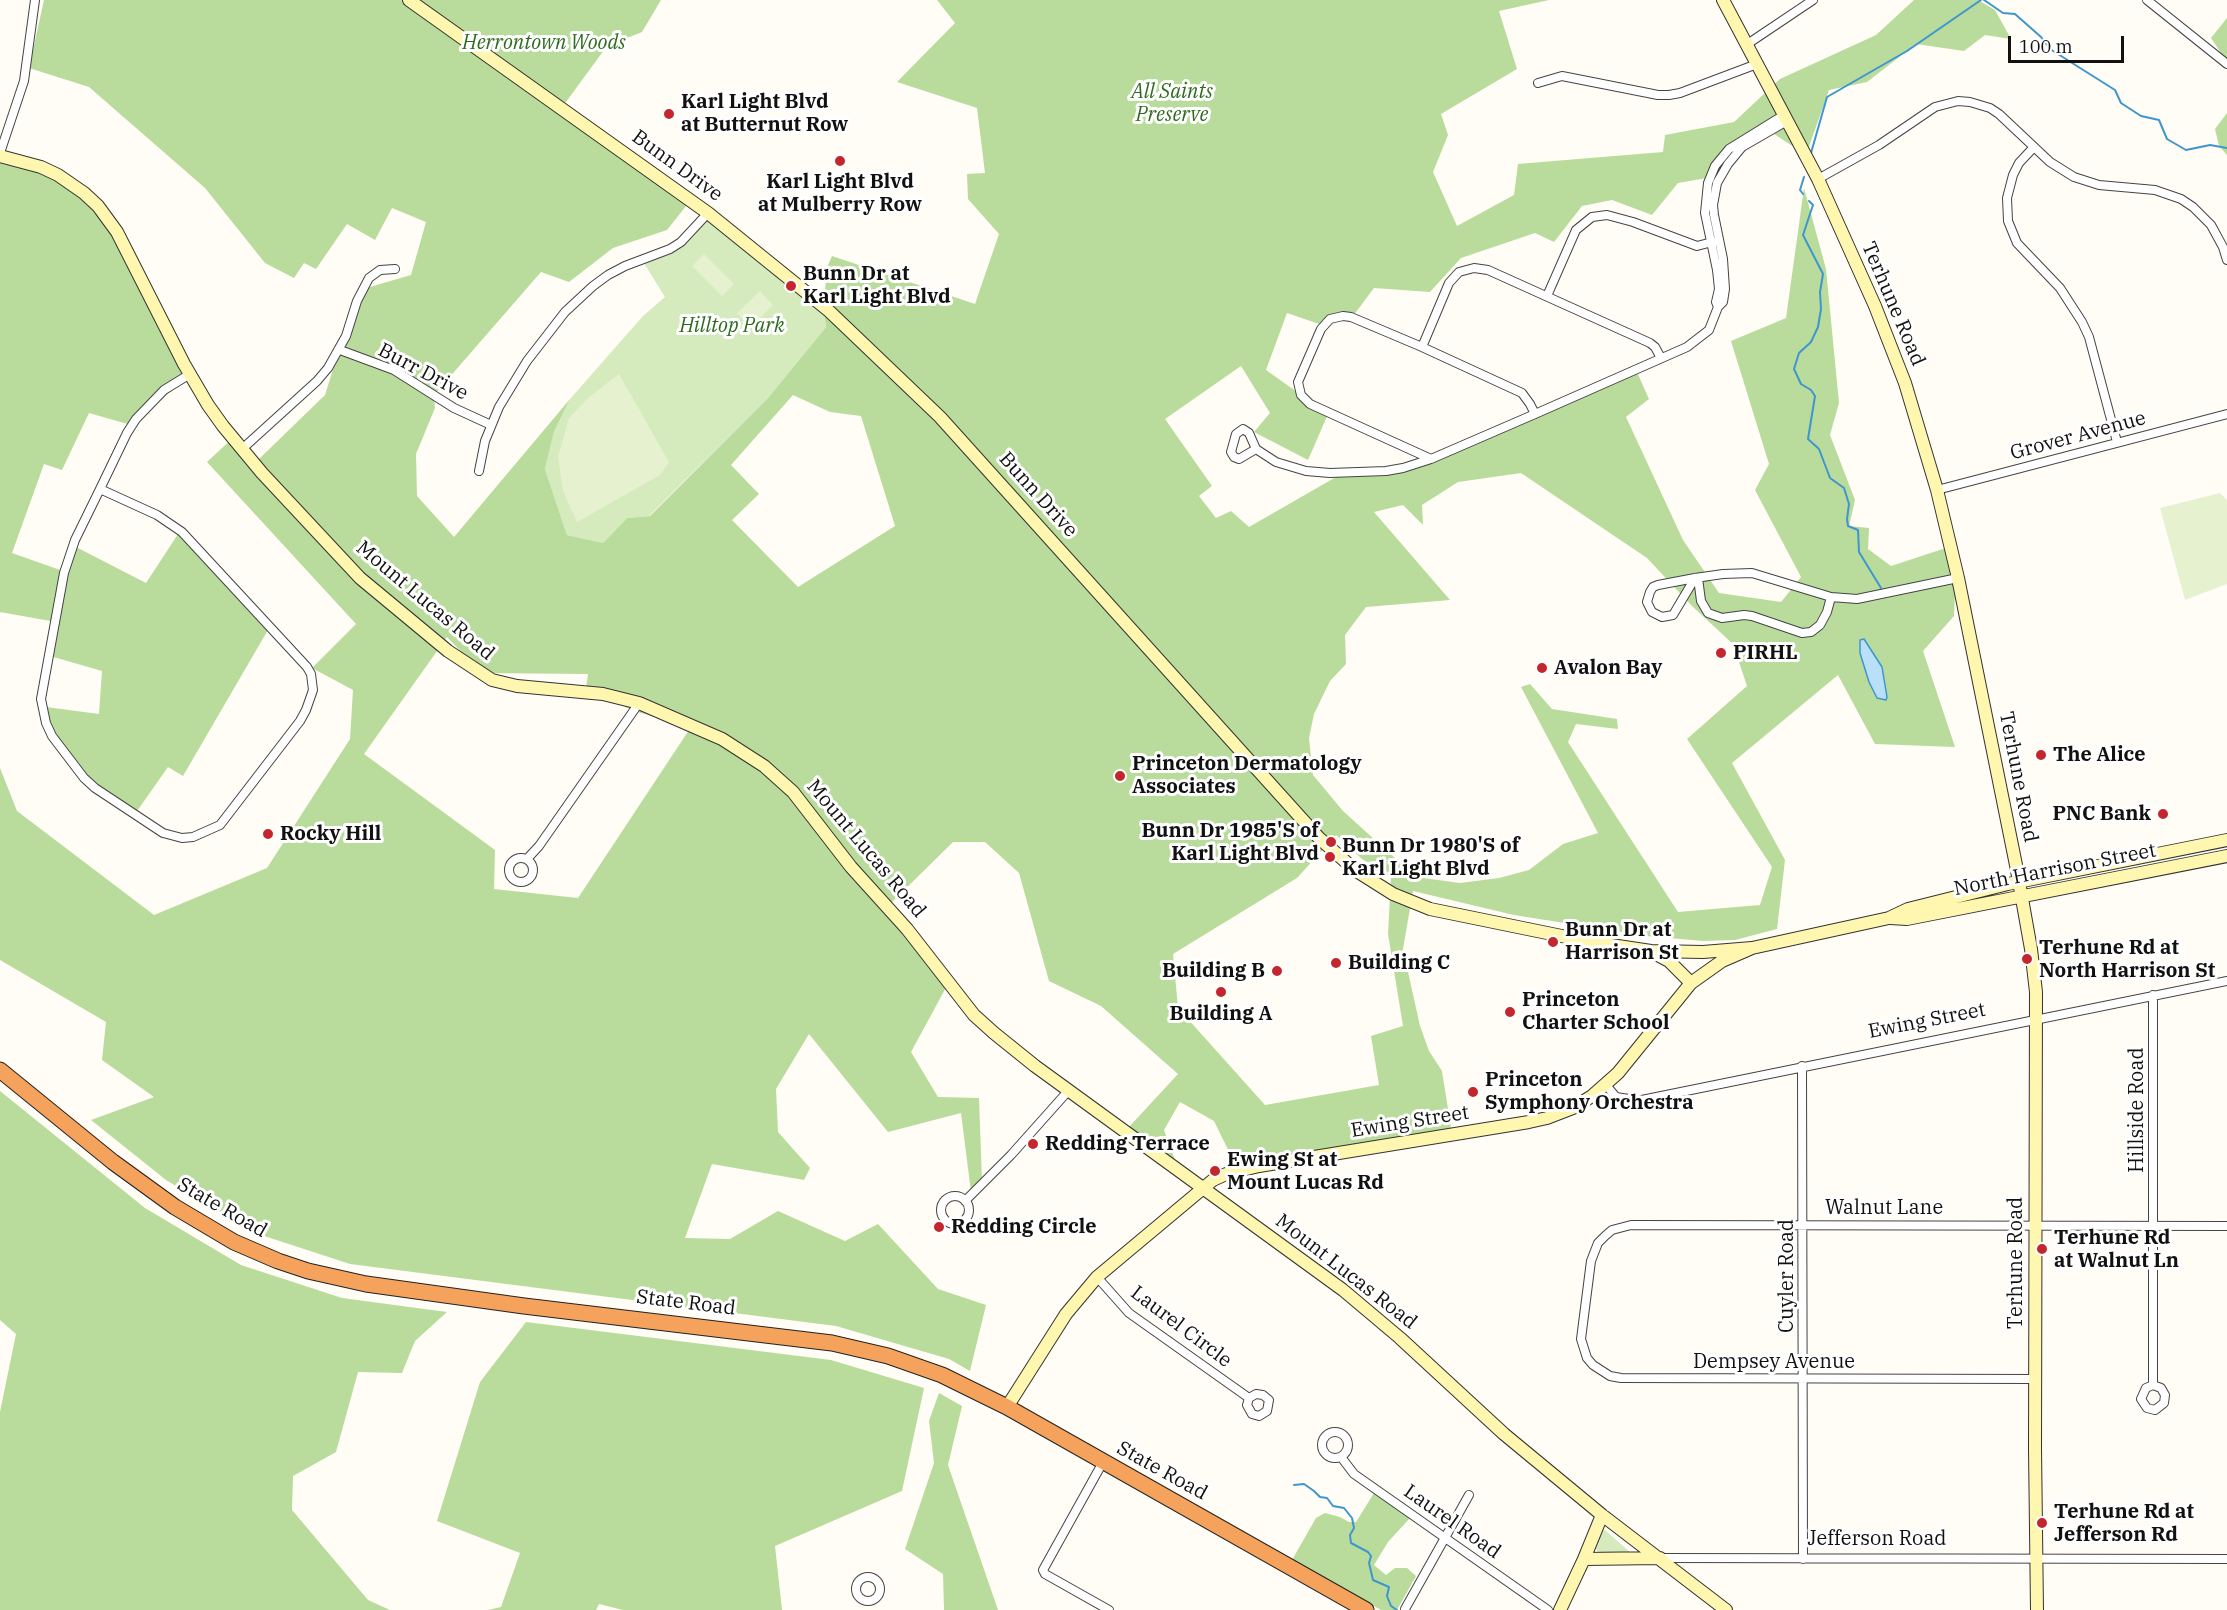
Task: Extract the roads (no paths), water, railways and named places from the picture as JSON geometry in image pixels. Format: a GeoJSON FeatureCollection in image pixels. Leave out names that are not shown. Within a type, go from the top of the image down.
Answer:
{"type":"FeatureCollection","features":[{"type":"Feature","properties":{"kind":"highway","name":"State Road"},"geometry":{"type":"LineString","coordinates":[[0,1070],[115,1164],[175,1207],[234,1242],[297,1267],[366,1284],[524,1306],[832,1343],[880,1353],[919,1366],[1007,1407],[1366,1610]]}},
{"type":"Feature","properties":{"kind":"street"},"geometry":{"type":"LineString","coordinates":[[0,154],[24,81],[36,0]]}},
{"type":"Feature","properties":{"kind":"street","name":"Bunn Drive"},"geometry":{"type":"LineString","coordinates":[[409,0],[708,213],[828,310],[940,417],[1319,838],[1347,864],[1393,894],[1413,904],[1441,912],[1591,942],[1651,951],[1704,952],[1752,948]]}},
{"type":"Feature","properties":{"kind":"street","name":"Terhune Road"},"geometry":{"type":"LineString","coordinates":[[1723,0],[1818,179],[1875,306],[1898,365],[1937,490],[1959,578],[2019,881],[2035,975],[2037,1610]]}},
{"type":"Feature","properties":{"kind":"street"},"geometry":{"type":"LineString","coordinates":[[1746,45],[1813,0]]}},
{"type":"Feature","properties":{"kind":"street"},"geometry":{"type":"LineString","coordinates":[[2146,0],[2227,64]]}},
{"type":"Feature","properties":{"kind":"street"},"geometry":{"type":"LineString","coordinates":[[1538,83],[1562,76],[1658,95],[1669,95],[1757,64]]}},
{"type":"Feature","properties":{"kind":"street"},"geometry":{"type":"LineString","coordinates":[[1818,179],[1879,145],[1925,112],[1946,103],[1970,102],[1990,108],[1999,114],[2060,170],[2086,182],[2155,190],[2181,199],[2193,207],[2211,225],[2227,260]]}},
{"type":"Feature","properties":{"kind":"street"},"geometry":{"type":"LineString","coordinates":[[1256,449],[1276,462],[1306,471],[1330,473],[1386,471],[1403,468],[1431,459],[1687,347],[1709,330],[1718,307],[1716,302],[1719,282],[1713,205],[1721,174],[1742,147],[1786,118]]}},
{"type":"Feature","properties":{"kind":"street"},"geometry":{"type":"LineString","coordinates":[[2034,147],[2019,163],[2010,181],[2007,198],[2008,221],[2017,243],[2060,288],[2082,322],[2089,337],[2117,442]]}},
{"type":"Feature","properties":{"kind":"street","name":"Mount Lucas Road"},"geometry":{"type":"LineString","coordinates":[[0,154],[58,175],[98,206],[117,232],[208,405],[241,450],[360,578],[448,651],[481,675],[503,684],[603,694],[639,703],[722,739],[781,780],[798,798],[851,867],[907,929],[974,1015],[1021,1055],[1370,1310],[1504,1434],[1602,1515],[1726,1610]]}},
{"type":"Feature","properties":{"kind":"street"},"geometry":{"type":"LineString","coordinates":[[479,471],[490,425],[508,391],[527,361],[578,298],[608,275],[670,249],[681,242],[708,213]]}},
{"type":"Feature","properties":{"kind":"street"},"geometry":{"type":"LineString","coordinates":[[1547,297],[1576,230],[1592,217],[1607,215],[1633,222],[1697,246],[1715,241]]}},
{"type":"Feature","properties":{"kind":"street"},"geometry":{"type":"LineString","coordinates":[[1422,347],[1449,284],[1459,272],[1474,268],[1488,270],[1650,343],[1661,358]]}},
{"type":"Feature","properties":{"kind":"street"},"geometry":{"type":"LineString","coordinates":[[241,450],[317,381],[340,350],[357,301],[369,278],[380,270],[395,269]]}},
{"type":"Feature","properties":{"kind":"street"},"geometry":{"type":"LineString","coordinates":[[1431,459],[1310,404],[1301,395],[1298,382],[1321,329],[1330,319],[1351,317],[1522,393],[1535,414]]}},
{"type":"Feature","properties":{"kind":"street","name":"Burr Drive"},"geometry":{"type":"LineString","coordinates":[[340,350],[394,370],[436,398],[490,425]]}},
{"type":"Feature","properties":{"kind":"street"},"geometry":{"type":"LineString","coordinates":[[100,489],[157,515],[182,532],[300,659],[311,674],[313,690],[300,720],[220,825],[193,837],[182,838],[163,833],[95,788],[73,766],[52,736],[43,711],[42,687],[64,573],[75,540],[127,433],[136,418],[164,390],[190,374]]}},
{"type":"Feature","properties":{"kind":"street","name":"Grover Avenue"},"geometry":{"type":"LineString","coordinates":[[1937,490],[2227,414]]}},
{"type":"Feature","properties":{"kind":"street"},"geometry":{"type":"LineString","coordinates":[[1696,578],[1683,595],[1680,606],[1673,615],[1662,617],[1652,612],[1647,602],[1653,587],[1696,578],[1730,573],[1752,573],[1831,597],[1857,599],[1959,578]]}},
{"type":"Feature","properties":{"kind":"street"},"geometry":{"type":"LineString","coordinates":[[1696,578],[1701,601],[1708,613],[1722,618],[1752,616],[1802,633],[1811,632],[1823,621],[1831,597]]}},
{"type":"Feature","properties":{"kind":"street"},"geometry":{"type":"LineString","coordinates":[[527,859],[539,846],[639,703]]}},
{"type":"Feature","properties":{"kind":"street","name":"North Harrison Street"},"geometry":{"type":"LineString","coordinates":[[1529,1122],[1563,1112],[1592,1096],[1606,1085],[1629,1060],[1691,983],[1722,961],[1752,948],[1889,918],[1908,909],[2019,881],[2227,840]]}},
{"type":"Feature","properties":{"kind":"street","name":"North Harrison Street"},"geometry":{"type":"LineString","coordinates":[[1889,918],[1907,919],[2227,856]]}},
{"type":"Feature","properties":{"kind":"street","name":"Bunn Drive"},"geometry":{"type":"LineString","coordinates":[[1651,951],[1669,961],[1691,983]]}},
{"type":"Feature","properties":{"kind":"street","name":"Ewing Street"},"geometry":{"type":"LineString","coordinates":[[1592,1096],[1617,1104],[2227,981]]}},
{"type":"Feature","properties":{"kind":"street","name":"Hillside Road"},"geometry":{"type":"LineString","coordinates":[[2153,995],[2153,1385]]}},
{"type":"Feature","properties":{"kind":"street","name":"Cuyler Road"},"geometry":{"type":"LineString","coordinates":[[1802,1066],[1803,1559]]}},
{"type":"Feature","properties":{"kind":"street"},"geometry":{"type":"LineString","coordinates":[[1606,1085],[1616,1097],[1635,1100]]}},
{"type":"Feature","properties":{"kind":"street"},"geometry":{"type":"LineString","coordinates":[[965,1201],[1011,1155],[1069,1090]]}},
{"type":"Feature","properties":{"kind":"street","name":"Ewing Street"},"geometry":{"type":"LineString","coordinates":[[1007,1407],[1066,1314],[1097,1277],[1202,1187],[1226,1174],[1259,1166],[1529,1122]]}},
{"type":"Feature","properties":{"kind":"street","name":"Walnut Lane"},"geometry":{"type":"LineString","coordinates":[[1586,1293],[1593,1253],[1605,1236],[1612,1230],[1623,1226],[1803,1224],[2227,1226]]}},
{"type":"Feature","properties":{"kind":"street","name":"Laurel Circle"},"geometry":{"type":"LineString","coordinates":[[1097,1277],[1129,1313],[1249,1398]]}},
{"type":"Feature","properties":{"kind":"street","name":"Dempsey Avenue"},"geometry":{"type":"LineString","coordinates":[[1586,1293],[1581,1330],[1583,1349],[1593,1365],[1610,1376],[1622,1378],[2035,1379]]}},
{"type":"Feature","properties":{"kind":"street","name":"Laurel Road"},"geometry":{"type":"LineString","coordinates":[[1341,1457],[1354,1474],[1548,1610]]}},
{"type":"Feature","properties":{"kind":"street"},"geometry":{"type":"LineString","coordinates":[[1103,1462],[1043,1566],[1045,1574],[1109,1610]]}},
{"type":"Feature","properties":{"kind":"street"},"geometry":{"type":"LineString","coordinates":[[1405,1609],[1469,1495]]}},
{"type":"Feature","properties":{"kind":"street"},"geometry":{"type":"LineString","coordinates":[[1560,1610],[1602,1515]]}},
{"type":"Feature","properties":{"kind":"street","name":"Jefferson Road"},"geometry":{"type":"LineString","coordinates":[[1584,1559],[2227,1559]]}},
{"type":"Feature","properties":{"kind":"water"},"geometry":{"type":"Polygon","coordinates":[[[1864,639],[1882,667],[1886,700],[1877,698],[1869,682],[1860,653],[1860,640],[1864,639]]]}},
{"type":"Feature","properties":{"kind":"waterway"},"geometry":{"type":"LineString","coordinates":[[1811,153],[1827,97],[1907,51],[1981,0]]}},
{"type":"Feature","properties":{"kind":"waterway"},"geometry":{"type":"LineString","coordinates":[[1984,0],[2003,13],[2015,14],[2041,37],[2050,49],[2115,90],[2121,103],[2141,116],[2159,120],[2167,139],[2186,150],[2210,145],[2227,148]]}},
{"type":"Feature","properties":{"kind":"waterway"},"geometry":{"type":"LineString","coordinates":[[1803,194],[1800,190],[1804,177]]}},
{"type":"Feature","properties":{"kind":"waterway"},"geometry":{"type":"LineString","coordinates":[[1809,201],[1813,205],[1803,235],[1823,274],[1820,292],[1821,309],[1818,327],[1811,342],[1799,353],[1794,369],[1801,384],[1811,390],[1815,396],[1808,439],[1819,449],[1830,478],[1844,488],[1849,504],[1848,526],[1858,530],[1859,552],[1881,588]]}},
{"type":"Feature","properties":{"kind":"waterway"},"geometry":{"type":"LineString","coordinates":[[1294,1485],[1304,1484],[1320,1497],[1327,1498],[1333,1506],[1344,1508],[1352,1518],[1354,1528],[1350,1535],[1351,1543],[1371,1556],[1369,1563],[1373,1580],[1389,1587],[1387,1596],[1391,1606],[1397,1610]]}},
{"type":"Feature","properties":{"kind":"place","name":"Karl Light Blvd at Butternut Row"},"geometry":{"type":"Point","coordinates":[669,114]}},
{"type":"Feature","properties":{"kind":"place","name":"Karl Light Blvd at Mulberry Row"},"geometry":{"type":"Point","coordinates":[840,161]}},
{"type":"Feature","properties":{"kind":"place","name":"Bunn Dr at Karl Light Blvd"},"geometry":{"type":"Point","coordinates":[791,286]}},
{"type":"Feature","properties":{"kind":"place","name":"PIRHL"},"geometry":{"type":"Point","coordinates":[1721,653]}},
{"type":"Feature","properties":{"kind":"place","name":"Avalon Bay"},"geometry":{"type":"Point","coordinates":[1542,668]}},
{"type":"Feature","properties":{"kind":"place","name":"The Alice"},"geometry":{"type":"Point","coordinates":[2041,755]}},
{"type":"Feature","properties":{"kind":"place","name":"Princeton Dermatology Associates"},"geometry":{"type":"Point","coordinates":[1120,776]}},
{"type":"Feature","properties":{"kind":"place","name":"PNC Bank"},"geometry":{"type":"Point","coordinates":[2163,814]}},
{"type":"Feature","properties":{"kind":"place","name":"Rocky Hill"},"geometry":{"type":"Point","coordinates":[268,834]}},
{"type":"Feature","properties":{"kind":"place","name":"Bunn Dr 1985'S of Karl Light Blvd"},"geometry":{"type":"Point","coordinates":[1331,842]}},
{"type":"Feature","properties":{"kind":"place","name":"Bunn Dr 1980'S of Karl Light Blvd"},"geometry":{"type":"Point","coordinates":[1330,857]}},
{"type":"Feature","properties":{"kind":"place","name":"Bunn Dr at Harrison St"},"geometry":{"type":"Point","coordinates":[1553,942]}},
{"type":"Feature","properties":{"kind":"place","name":"Terhune Rd at North Harrison St"},"geometry":{"type":"Point","coordinates":[2027,959]}},
{"type":"Feature","properties":{"kind":"place","name":"Building C"},"geometry":{"type":"Point","coordinates":[1336,963]}},
{"type":"Feature","properties":{"kind":"place","name":"Building B"},"geometry":{"type":"Point","coordinates":[1277,971]}},
{"type":"Feature","properties":{"kind":"place","name":"Building A"},"geometry":{"type":"Point","coordinates":[1221,992]}},
{"type":"Feature","properties":{"kind":"place","name":"Princeton Charter School"},"geometry":{"type":"Point","coordinates":[1510,1012]}},
{"type":"Feature","properties":{"kind":"place","name":"Princeton Symphony Orchestra"},"geometry":{"type":"Point","coordinates":[1473,1092]}},
{"type":"Feature","properties":{"kind":"place","name":"Redding Terrace"},"geometry":{"type":"Point","coordinates":[1033,1144]}},
{"type":"Feature","properties":{"kind":"place","name":"Ewing St at Mount Lucas Rd"},"geometry":{"type":"Point","coordinates":[1215,1171]}},
{"type":"Feature","properties":{"kind":"place","name":"Redding Circle"},"geometry":{"type":"Point","coordinates":[939,1227]}},
{"type":"Feature","properties":{"kind":"place","name":"Terhune Rd at Walnut Ln"},"geometry":{"type":"Point","coordinates":[2042,1249]}},
{"type":"Feature","properties":{"kind":"place","name":"Terhune Rd at Jefferson Rd"},"geometry":{"type":"Point","coordinates":[2042,1523]}},
{"type":"Feature","properties":{"kind":"park label","name":"Herrontown Woods"},"geometry":{"type":"Point","coordinates":[544,43]}},
{"type":"Feature","properties":{"kind":"park label","name":"All Saints Preserve"},"geometry":{"type":"Point","coordinates":[1172,104]}},
{"type":"Feature","properties":{"kind":"park label","name":"Hilltop Park"},"geometry":{"type":"Point","coordinates":[732,326]}}]}
